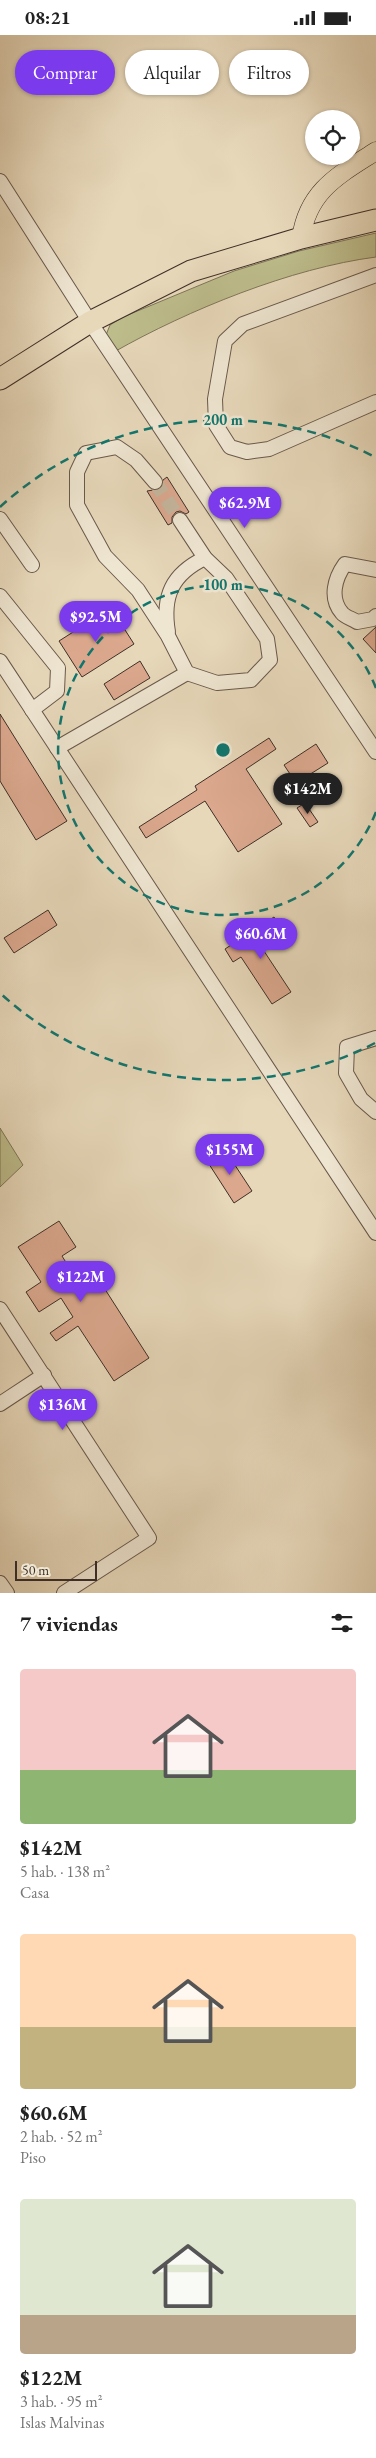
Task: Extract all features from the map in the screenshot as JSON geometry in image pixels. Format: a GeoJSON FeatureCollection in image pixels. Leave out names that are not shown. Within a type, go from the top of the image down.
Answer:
{"type":"FeatureCollection","features":[{"type":"Feature","properties":{"kind":"highway"},"geometry":{"type":"LineString","coordinates":[[0,379],[90,321],[191,271],[301,238],[376,220]]}},
{"type":"Feature","properties":{"kind":"main road"},"geometry":{"type":"LineString","coordinates":[[301,238],[304,221],[318,194],[330,181],[376,151]]}},
{"type":"Feature","properties":{"kind":"street"},"geometry":{"type":"LineString","coordinates":[[0,181],[90,321],[376,752]]}},
{"type":"Feature","properties":{"kind":"street"},"geometry":{"type":"LineString","coordinates":[[376,275],[243,324],[225,341],[215,399],[216,425],[230,447],[246,452],[269,449],[376,402]]}},
{"type":"Feature","properties":{"kind":"street"},"geometry":{"type":"LineString","coordinates":[[155,482],[136,459],[117,447],[86,453],[76,472],[77,505],[105,556],[138,590],[168,636],[187,673],[216,683],[251,680],[270,660],[267,639],[226,578],[205,558],[180,520]]}},
{"type":"Feature","properties":{"kind":"street"},"geometry":{"type":"LineString","coordinates":[[0,519],[32,565]]}},
{"type":"Feature","properties":{"kind":"street"},"geometry":{"type":"LineString","coordinates":[[168,636],[165,612],[172,586],[188,566],[205,558]]}},
{"type":"Feature","properties":{"kind":"street"},"geometry":{"type":"LineString","coordinates":[[376,570],[345,564],[336,577],[334,596],[342,614],[357,622],[373,619],[376,616]]}},
{"type":"Feature","properties":{"kind":"street"},"geometry":{"type":"LineString","coordinates":[[0,596],[58,668],[56,691],[32,710]]}},
{"type":"Feature","properties":{"kind":"street"},"geometry":{"type":"LineString","coordinates":[[0,661],[376,1233]]}},
{"type":"Feature","properties":{"kind":"street"},"geometry":{"type":"LineString","coordinates":[[57,748],[187,673]]}},
{"type":"Feature","properties":{"kind":"street"},"geometry":{"type":"LineString","coordinates":[[376,1038],[347,1047],[346,1073],[361,1099],[376,1112]]}},
{"type":"Feature","properties":{"kind":"street"},"geometry":{"type":"LineString","coordinates":[[0,1309],[149,1538],[64,1593]]}},
{"type":"Feature","properties":{"kind":"street"},"geometry":{"type":"LineString","coordinates":[[0,1404],[44,1375]]}},
{"type":"Feature","properties":{"kind":"street"},"geometry":{"type":"LineString","coordinates":[[0,1583],[7,1593]]}},
{"type":"Feature","properties":{"kind":"shaded area"},"geometry":{"type":"Polygon","coordinates":[[[376,233],[376,257],[310,271],[241,293],[174,321],[114,352],[106,335],[110,325],[123,317],[234,271],[299,251],[376,233]]]}},
{"type":"Feature","properties":{"kind":"shaded area"},"geometry":{"type":"Polygon","coordinates":[[[0,1128],[23,1165],[0,1187],[0,1128]]]}},
{"type":"Feature","properties":{"kind":"building"},"geometry":{"type":"Polygon","coordinates":[[[167,477],[189,512],[186,514],[180,511],[176,512],[172,517],[172,523],[168,525],[147,491],[160,489],[163,480],[167,477]]]}},
{"type":"Feature","properties":{"kind":"building"},"geometry":{"type":"Polygon","coordinates":[[[111,608],[134,644],[82,677],[59,641],[111,608]]]}},
{"type":"Feature","properties":{"kind":"building"},"geometry":{"type":"Polygon","coordinates":[[[376,627],[376,653],[363,639],[376,627]]]}},
{"type":"Feature","properties":{"kind":"building"},"geometry":{"type":"Polygon","coordinates":[[[140,661],[150,678],[114,700],[104,684],[140,661]]]}},
{"type":"Feature","properties":{"kind":"building"},"geometry":{"type":"Polygon","coordinates":[[[0,714],[67,821],[36,840],[0,781],[0,714]]]}},
{"type":"Feature","properties":{"kind":"building"},"geometry":{"type":"Polygon","coordinates":[[[269,738],[276,749],[246,769],[282,824],[238,852],[205,801],[146,838],[139,827],[197,790],[195,786],[269,738]]]}},
{"type":"Feature","properties":{"kind":"building"},"geometry":{"type":"Polygon","coordinates":[[[316,744],[328,763],[296,783],[284,765],[316,744]]]}},
{"type":"Feature","properties":{"kind":"building"},"geometry":{"type":"Polygon","coordinates":[[[305,803],[318,822],[310,827],[297,808],[305,803]]]}},
{"type":"Feature","properties":{"kind":"building"},"geometry":{"type":"Polygon","coordinates":[[[48,910],[57,925],[14,953],[4,938],[48,910]]]}},
{"type":"Feature","properties":{"kind":"building"},"geometry":{"type":"Polygon","coordinates":[[[274,917],[283,930],[260,945],[291,992],[272,1004],[241,957],[233,962],[225,949],[274,917]]]}},
{"type":"Feature","properties":{"kind":"building"},"geometry":{"type":"Polygon","coordinates":[[[225,1150],[252,1191],[234,1203],[207,1161],[225,1150]]]}},
{"type":"Feature","properties":{"kind":"building"},"geometry":{"type":"Polygon","coordinates":[[[59,1221],[76,1247],[62,1256],[85,1293],[101,1283],[149,1358],[114,1381],[78,1326],[56,1341],[50,1333],[73,1317],[61,1298],[39,1312],[26,1292],[41,1282],[18,1247],[59,1221]]]}},
{"type":"Feature","properties":{"kind":"tunnel"},"geometry":{"type":"LineString","coordinates":[[155,482],[180,520]]}}]}
